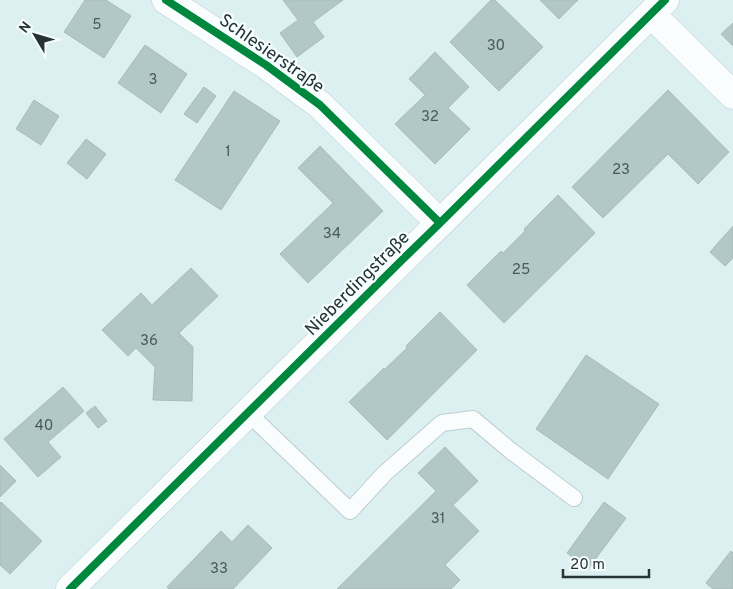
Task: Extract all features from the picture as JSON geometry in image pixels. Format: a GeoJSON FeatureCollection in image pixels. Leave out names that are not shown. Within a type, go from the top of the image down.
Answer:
{"type":"FeatureCollection","features":[{"type":"Feature","properties":{"kind":"street","name":"Schlesierstraße"},"geometry":{"type":"LineString","coordinates":[[166,0],[266,65],[320,105],[440,223]]}},
{"type":"Feature","properties":{"kind":"street","name":"Nieberdingstraße"},"geometry":{"type":"LineString","coordinates":[[70,589],[658,7]]}},
{"type":"Feature","properties":{"kind":"street"},"geometry":{"type":"LineString","coordinates":[[658,7],[733,96]]}},
{"type":"Feature","properties":{"kind":"lane"},"geometry":{"type":"LineString","coordinates":[[248,413],[350,510],[385,473],[442,423],[473,419],[574,498]]}},
{"type":"Feature","properties":{"kind":"building"},"geometry":{"type":"Polygon","coordinates":[[[85,0],[106,0],[131,16],[104,58],[64,32],[85,0]]]}},
{"type":"Feature","properties":{"kind":"building"},"geometry":{"type":"Polygon","coordinates":[[[283,0],[343,0],[313,22],[324,37],[297,57],[280,33],[298,20],[283,0]]]}},
{"type":"Feature","properties":{"kind":"building"},"geometry":{"type":"Polygon","coordinates":[[[491,0],[495,0],[543,47],[499,91],[450,42],[491,0]]]}},
{"type":"Feature","properties":{"kind":"building"},"geometry":{"type":"Polygon","coordinates":[[[540,0],[578,0],[559,19],[540,0]]]}},
{"type":"Feature","properties":{"kind":"building"},"geometry":{"type":"Polygon","coordinates":[[[733,23],[733,46],[721,34],[733,23]]]}},
{"type":"Feature","properties":{"kind":"building"},"geometry":{"type":"Polygon","coordinates":[[[145,45],[187,74],[161,113],[118,83],[145,45]]]}},
{"type":"Feature","properties":{"kind":"building"},"geometry":{"type":"Polygon","coordinates":[[[435,52],[469,87],[448,108],[470,129],[435,164],[395,124],[425,95],[409,79],[435,52]]]}},
{"type":"Feature","properties":{"kind":"building"},"geometry":{"type":"Polygon","coordinates":[[[204,87],[216,96],[197,123],[184,114],[204,87]]]}},
{"type":"Feature","properties":{"kind":"building"},"geometry":{"type":"Polygon","coordinates":[[[668,90],[729,152],[698,184],[668,154],[603,218],[572,187],[668,90]]]}},
{"type":"Feature","properties":{"kind":"building"},"geometry":{"type":"Polygon","coordinates":[[[234,91],[280,121],[221,210],[175,180],[234,91]]]}},
{"type":"Feature","properties":{"kind":"building"},"geometry":{"type":"Polygon","coordinates":[[[34,100],[59,116],[41,145],[16,129],[34,100]]]}},
{"type":"Feature","properties":{"kind":"building"},"geometry":{"type":"Polygon","coordinates":[[[86,139],[106,154],[87,179],[67,163],[86,139]]]}},
{"type":"Feature","properties":{"kind":"building"},"geometry":{"type":"Polygon","coordinates":[[[320,146],[383,211],[308,283],[280,254],[333,203],[298,168],[320,146]]]}},
{"type":"Feature","properties":{"kind":"building"},"geometry":{"type":"Polygon","coordinates":[[[558,195],[595,233],[504,323],[467,285],[501,251],[503,253],[558,195]]]}},
{"type":"Feature","properties":{"kind":"building"},"geometry":{"type":"Polygon","coordinates":[[[733,226],[733,258],[725,266],[710,252],[733,226]]]}},
{"type":"Feature","properties":{"kind":"building"},"geometry":{"type":"Polygon","coordinates":[[[191,268],[218,296],[179,333],[193,347],[192,401],[153,400],[155,367],[136,348],[128,356],[102,330],[141,293],[152,305],[191,268]]]}},
{"type":"Feature","properties":{"kind":"building"},"geometry":{"type":"Polygon","coordinates":[[[440,312],[477,350],[387,440],[349,402],[384,368],[385,370],[440,312]]]}},
{"type":"Feature","properties":{"kind":"building"},"geometry":{"type":"Polygon","coordinates":[[[586,355],[659,404],[608,479],[536,429],[586,355]]]}},
{"type":"Feature","properties":{"kind":"building"},"geometry":{"type":"Polygon","coordinates":[[[63,387],[84,411],[48,442],[61,457],[38,477],[4,439],[63,387]]]}},
{"type":"Feature","properties":{"kind":"building"},"geometry":{"type":"Polygon","coordinates":[[[95,406],[107,421],[98,428],[86,413],[95,406]]]}},
{"type":"Feature","properties":{"kind":"building"},"geometry":{"type":"Polygon","coordinates":[[[445,447],[478,481],[453,505],[479,531],[445,565],[460,580],[451,589],[337,589],[436,491],[418,473],[445,447]]]}},
{"type":"Feature","properties":{"kind":"building"},"geometry":{"type":"Polygon","coordinates":[[[0,465],[16,481],[0,497],[0,465]]]}},
{"type":"Feature","properties":{"kind":"building"},"geometry":{"type":"Polygon","coordinates":[[[1,502],[42,541],[10,574],[0,565],[1,502]]]}},
{"type":"Feature","properties":{"kind":"building"},"geometry":{"type":"Polygon","coordinates":[[[604,502],[626,518],[588,569],[567,553],[604,502]]]}},
{"type":"Feature","properties":{"kind":"building"},"geometry":{"type":"Polygon","coordinates":[[[248,525],[272,548],[233,589],[169,589],[167,587],[221,531],[232,542],[248,525]]]}},
{"type":"Feature","properties":{"kind":"building"},"geometry":{"type":"Polygon","coordinates":[[[731,551],[733,553],[733,589],[713,589],[706,583],[731,551]]]}},
{"type":"Feature","properties":{"kind":"cycle path"},"geometry":{"type":"LineString","coordinates":[[166,0],[266,65],[320,105],[440,223]]}},
{"type":"Feature","properties":{"kind":"cycle path"},"geometry":{"type":"LineString","coordinates":[[70,589],[665,0]]}}]}
